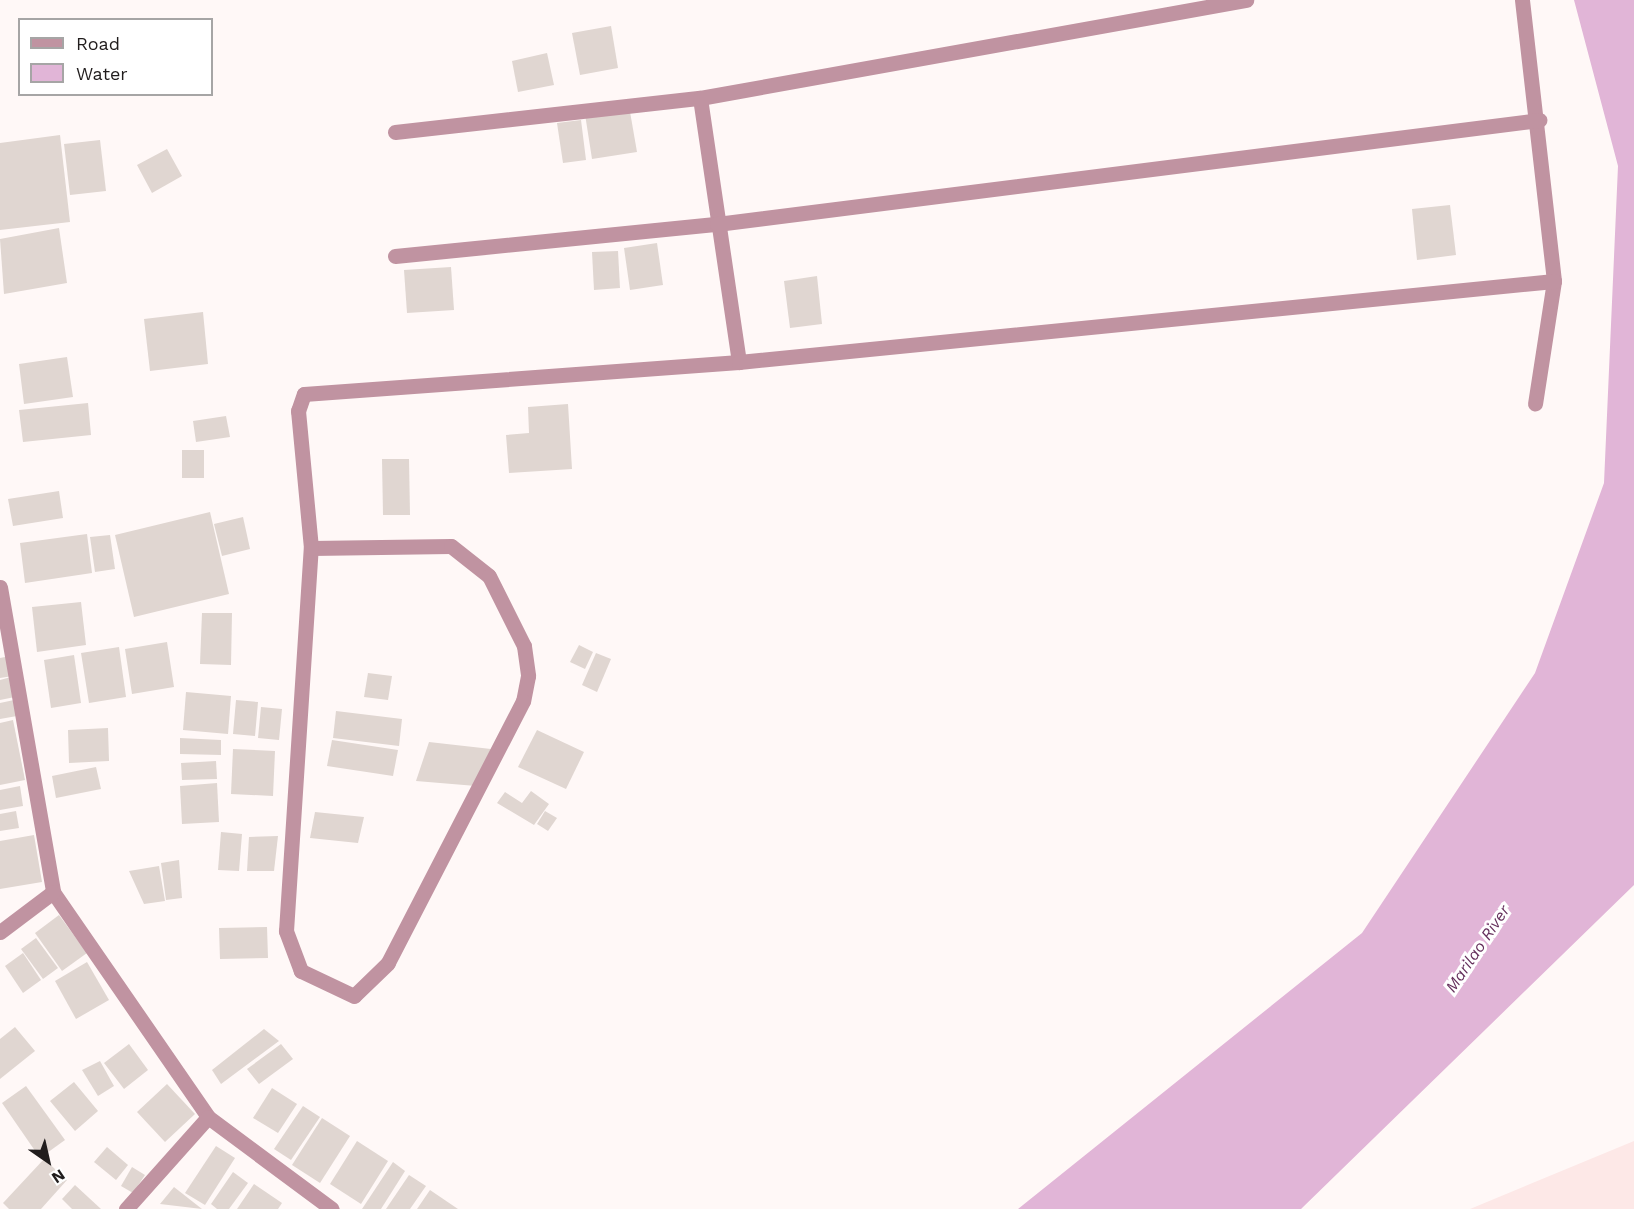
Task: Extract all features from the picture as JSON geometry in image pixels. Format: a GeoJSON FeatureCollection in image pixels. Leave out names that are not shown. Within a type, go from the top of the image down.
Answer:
{"type":"FeatureCollection","features":[{"type":"Feature","properties":{"kind":"street"},"geometry":{"type":"LineString","coordinates":[[394,132],[699,98],[1246,0]]}},
{"type":"Feature","properties":{"kind":"street"},"geometry":{"type":"LineString","coordinates":[[1522,0],[1539,120],[1554,281],[1535,404]]}},
{"type":"Feature","properties":{"kind":"street"},"geometry":{"type":"LineString","coordinates":[[699,98],[739,362]]}},
{"type":"Feature","properties":{"kind":"street"},"geometry":{"type":"LineString","coordinates":[[395,256],[717,224],[1539,120]]}},
{"type":"Feature","properties":{"kind":"street"},"geometry":{"type":"LineString","coordinates":[[311,548],[451,546],[460,551],[489,576],[524,646],[528,676],[523,700],[388,963],[354,996],[301,971],[286,932],[311,548],[298,411],[304,393],[739,362],[1554,281]]}},
{"type":"Feature","properties":{"kind":"street"},"geometry":{"type":"LineString","coordinates":[[0,587],[53,892],[208,1117],[332,1209]]}},
{"type":"Feature","properties":{"kind":"street"},"geometry":{"type":"LineString","coordinates":[[0,932],[53,892]]}},
{"type":"Feature","properties":{"kind":"street"},"geometry":{"type":"LineString","coordinates":[[126,1209],[208,1117]]}},
{"type":"Feature","properties":{"kind":"shaded area"},"geometry":{"type":"Polygon","coordinates":[[[1634,1141],[1634,1209],[1470,1209],[1634,1141]]]}},
{"type":"Feature","properties":{"kind":"water","name":"Marilao River"},"geometry":{"type":"Polygon","coordinates":[[[1574,0],[1634,0],[1634,885],[1301,1209],[1018,1209],[1362,933],[1535,673],[1604,483],[1618,166],[1574,0]]]}},
{"type":"Feature","properties":{"kind":"building"},"geometry":{"type":"Polygon","coordinates":[[[611,26],[618,68],[580,75],[572,33],[611,26]]]}},
{"type":"Feature","properties":{"kind":"building"},"geometry":{"type":"Polygon","coordinates":[[[547,53],[554,85],[518,92],[512,61],[547,53]]]}},
{"type":"Feature","properties":{"kind":"building"},"geometry":{"type":"Polygon","coordinates":[[[629,106],[637,152],[592,159],[585,114],[629,106]]]}},
{"type":"Feature","properties":{"kind":"building"},"geometry":{"type":"Polygon","coordinates":[[[581,120],[586,160],[563,163],[557,123],[581,120]]]}},
{"type":"Feature","properties":{"kind":"building"},"geometry":{"type":"Polygon","coordinates":[[[60,135],[70,222],[0,230],[0,143],[60,135]]]}},
{"type":"Feature","properties":{"kind":"building"},"geometry":{"type":"Polygon","coordinates":[[[100,140],[106,191],[70,195],[64,144],[100,140]]]}},
{"type":"Feature","properties":{"kind":"building"},"geometry":{"type":"Polygon","coordinates":[[[167,149],[182,176],[152,193],[137,165],[167,149]]]}},
{"type":"Feature","properties":{"kind":"building"},"geometry":{"type":"Polygon","coordinates":[[[1450,205],[1456,255],[1417,260],[1412,209],[1450,205]]]}},
{"type":"Feature","properties":{"kind":"building"},"geometry":{"type":"Polygon","coordinates":[[[59,228],[67,283],[4,294],[0,239],[59,228]]]}},
{"type":"Feature","properties":{"kind":"building"},"geometry":{"type":"Polygon","coordinates":[[[657,243],[663,285],[630,290],[624,248],[657,243]]]}},
{"type":"Feature","properties":{"kind":"building"},"geometry":{"type":"Polygon","coordinates":[[[618,251],[620,288],[594,290],[592,252],[618,251]]]}},
{"type":"Feature","properties":{"kind":"building"},"geometry":{"type":"Polygon","coordinates":[[[451,267],[454,310],[407,313],[404,270],[451,267]]]}},
{"type":"Feature","properties":{"kind":"building"},"geometry":{"type":"Polygon","coordinates":[[[817,276],[822,324],[790,328],[784,281],[817,276]]]}},
{"type":"Feature","properties":{"kind":"building"},"geometry":{"type":"Polygon","coordinates":[[[203,312],[208,364],[150,371],[144,319],[203,312]]]}},
{"type":"Feature","properties":{"kind":"building"},"geometry":{"type":"Polygon","coordinates":[[[67,357],[73,397],[24,404],[19,364],[67,357]]]}},
{"type":"Feature","properties":{"kind":"building"},"geometry":{"type":"Polygon","coordinates":[[[88,403],[91,435],[23,442],[19,410],[88,403]]]}},
{"type":"Feature","properties":{"kind":"building"},"geometry":{"type":"Polygon","coordinates":[[[568,404],[572,469],[509,473],[506,435],[529,433],[528,407],[568,404]]]}},
{"type":"Feature","properties":{"kind":"building"},"geometry":{"type":"Polygon","coordinates":[[[226,416],[230,437],[196,442],[193,421],[226,416]]]}},
{"type":"Feature","properties":{"kind":"building"},"geometry":{"type":"Polygon","coordinates":[[[182,450],[204,450],[204,478],[182,478],[182,450]]]}},
{"type":"Feature","properties":{"kind":"building"},"geometry":{"type":"Polygon","coordinates":[[[382,459],[409,459],[410,515],[383,515],[382,459]]]}},
{"type":"Feature","properties":{"kind":"building"},"geometry":{"type":"Polygon","coordinates":[[[59,491],[63,518],[13,526],[8,499],[59,491]]]}},
{"type":"Feature","properties":{"kind":"building"},"geometry":{"type":"Polygon","coordinates":[[[210,512],[229,594],[134,617],[115,535],[210,512]]]}},
{"type":"Feature","properties":{"kind":"building"},"geometry":{"type":"Polygon","coordinates":[[[243,517],[250,549],[222,556],[214,524],[243,517]]]}},
{"type":"Feature","properties":{"kind":"building"},"geometry":{"type":"Polygon","coordinates":[[[87,534],[92,573],[25,583],[20,543],[87,534]]]}},
{"type":"Feature","properties":{"kind":"building"},"geometry":{"type":"Polygon","coordinates":[[[110,535],[115,569],[95,572],[90,537],[110,535]]]}},
{"type":"Feature","properties":{"kind":"building"},"geometry":{"type":"Polygon","coordinates":[[[81,602],[86,645],[37,652],[32,607],[81,602]]]}},
{"type":"Feature","properties":{"kind":"building"},"geometry":{"type":"Polygon","coordinates":[[[202,613],[232,613],[231,665],[200,664],[202,613]]]}},
{"type":"Feature","properties":{"kind":"building"},"geometry":{"type":"Polygon","coordinates":[[[167,642],[174,687],[132,694],[125,649],[167,642]]]}},
{"type":"Feature","properties":{"kind":"building"},"geometry":{"type":"Polygon","coordinates":[[[579,645],[593,652],[585,669],[570,662],[579,645]]]}},
{"type":"Feature","properties":{"kind":"building"},"geometry":{"type":"Polygon","coordinates":[[[119,647],[126,697],[89,703],[81,653],[119,647]]]}},
{"type":"Feature","properties":{"kind":"building"},"geometry":{"type":"Polygon","coordinates":[[[596,653],[611,659],[597,692],[582,685],[596,653]]]}},
{"type":"Feature","properties":{"kind":"building"},"geometry":{"type":"Polygon","coordinates":[[[74,655],[81,703],[51,708],[44,660],[74,655]]]}},
{"type":"Feature","properties":{"kind":"building"},"geometry":{"type":"Polygon","coordinates":[[[10,656],[13,676],[0,678],[0,658],[10,656]]]}},
{"type":"Feature","properties":{"kind":"building"},"geometry":{"type":"Polygon","coordinates":[[[368,673],[392,676],[388,700],[364,697],[368,673]]]}},
{"type":"Feature","properties":{"kind":"building"},"geometry":{"type":"Polygon","coordinates":[[[11,677],[15,697],[0,700],[0,680],[11,677]]]}},
{"type":"Feature","properties":{"kind":"building"},"geometry":{"type":"Polygon","coordinates":[[[186,692],[231,696],[228,734],[183,730],[186,692]]]}},
{"type":"Feature","properties":{"kind":"building"},"geometry":{"type":"Polygon","coordinates":[[[14,700],[17,716],[0,719],[0,703],[14,700]]]}},
{"type":"Feature","properties":{"kind":"building"},"geometry":{"type":"Polygon","coordinates":[[[236,700],[258,702],[255,736],[233,734],[236,700]]]}},
{"type":"Feature","properties":{"kind":"building"},"geometry":{"type":"Polygon","coordinates":[[[261,707],[282,709],[279,740],[258,738],[261,707]]]}},
{"type":"Feature","properties":{"kind":"building"},"geometry":{"type":"Polygon","coordinates":[[[336,711],[402,719],[399,746],[333,738],[336,711]]]}},
{"type":"Feature","properties":{"kind":"building"},"geometry":{"type":"Polygon","coordinates":[[[13,720],[25,780],[0,785],[0,723],[13,720]]]}},
{"type":"Feature","properties":{"kind":"building"},"geometry":{"type":"Polygon","coordinates":[[[108,728],[109,761],[69,763],[68,730],[108,728]]]}},
{"type":"Feature","properties":{"kind":"building"},"geometry":{"type":"Polygon","coordinates":[[[537,730],[584,752],[566,789],[518,767],[537,730]]]}},
{"type":"Feature","properties":{"kind":"building"},"geometry":{"type":"Polygon","coordinates":[[[180,738],[221,740],[221,755],[180,754],[180,738]]]}},
{"type":"Feature","properties":{"kind":"building"},"geometry":{"type":"Polygon","coordinates":[[[332,740],[398,750],[393,776],[327,766],[332,740]]]}},
{"type":"Feature","properties":{"kind":"building"},"geometry":{"type":"Polygon","coordinates":[[[429,742],[491,749],[476,786],[416,781],[429,742]]]}},
{"type":"Feature","properties":{"kind":"building"},"geometry":{"type":"Polygon","coordinates":[[[233,749],[275,751],[273,796],[231,794],[233,749]]]}},
{"type":"Feature","properties":{"kind":"building"},"geometry":{"type":"Polygon","coordinates":[[[216,761],[217,779],[182,780],[181,763],[216,761]]]}},
{"type":"Feature","properties":{"kind":"building"},"geometry":{"type":"Polygon","coordinates":[[[96,767],[101,789],[56,798],[52,776],[96,767]]]}},
{"type":"Feature","properties":{"kind":"building"},"geometry":{"type":"Polygon","coordinates":[[[217,783],[219,822],[182,824],[180,786],[217,783]]]}},
{"type":"Feature","properties":{"kind":"building"},"geometry":{"type":"Polygon","coordinates":[[[20,786],[23,806],[0,810],[0,790],[20,786]]]}},
{"type":"Feature","properties":{"kind":"building"},"geometry":{"type":"Polygon","coordinates":[[[531,791],[549,804],[534,825],[497,803],[505,792],[522,803],[531,791]]]}},
{"type":"Feature","properties":{"kind":"building"},"geometry":{"type":"Polygon","coordinates":[[[16,811],[19,828],[0,831],[0,814],[16,811]]]}},
{"type":"Feature","properties":{"kind":"building"},"geometry":{"type":"Polygon","coordinates":[[[545,811],[557,818],[548,831],[537,824],[545,811]]]}},
{"type":"Feature","properties":{"kind":"building"},"geometry":{"type":"Polygon","coordinates":[[[315,812],[364,817],[358,843],[310,838],[315,812]]]}},
{"type":"Feature","properties":{"kind":"building"},"geometry":{"type":"Polygon","coordinates":[[[221,832],[242,834],[239,871],[218,870],[221,832]]]}},
{"type":"Feature","properties":{"kind":"building"},"geometry":{"type":"Polygon","coordinates":[[[34,835],[42,882],[0,889],[0,841],[34,835]]]}},
{"type":"Feature","properties":{"kind":"building"},"geometry":{"type":"Polygon","coordinates":[[[278,836],[274,871],[247,871],[249,837],[278,836]]]}},
{"type":"Feature","properties":{"kind":"building"},"geometry":{"type":"Polygon","coordinates":[[[179,860],[182,898],[166,900],[161,863],[179,860]]]}},
{"type":"Feature","properties":{"kind":"building"},"geometry":{"type":"Polygon","coordinates":[[[159,866],[165,901],[144,904],[129,871],[159,866]]]}},
{"type":"Feature","properties":{"kind":"building"},"geometry":{"type":"Polygon","coordinates":[[[59,915],[87,953],[62,971],[35,933],[59,915]]]}},
{"type":"Feature","properties":{"kind":"building"},"geometry":{"type":"Polygon","coordinates":[[[267,927],[268,958],[220,959],[219,928],[267,927]]]}},
{"type":"Feature","properties":{"kind":"building"},"geometry":{"type":"Polygon","coordinates":[[[36,938],[58,968],[43,979],[21,949],[36,938]]]}},
{"type":"Feature","properties":{"kind":"building"},"geometry":{"type":"Polygon","coordinates":[[[23,953],[41,980],[23,993],[5,966],[23,953]]]}},
{"type":"Feature","properties":{"kind":"building"},"geometry":{"type":"Polygon","coordinates":[[[87,962],[109,1000],[76,1019],[55,981],[87,962]]]}},
{"type":"Feature","properties":{"kind":"building"},"geometry":{"type":"Polygon","coordinates":[[[15,1027],[35,1051],[0,1079],[0,1039],[15,1027]]]}},
{"type":"Feature","properties":{"kind":"building"},"geometry":{"type":"Polygon","coordinates":[[[264,1029],[279,1041],[221,1084],[212,1070],[264,1029]]]}},
{"type":"Feature","properties":{"kind":"building"},"geometry":{"type":"Polygon","coordinates":[[[129,1044],[148,1070],[124,1089],[104,1063],[129,1044]]]}},
{"type":"Feature","properties":{"kind":"building"},"geometry":{"type":"Polygon","coordinates":[[[281,1044],[293,1059],[259,1084],[247,1069],[281,1044]]]}},
{"type":"Feature","properties":{"kind":"building"},"geometry":{"type":"Polygon","coordinates":[[[100,1061],[114,1086],[98,1096],[82,1070],[100,1061]]]}},
{"type":"Feature","properties":{"kind":"building"},"geometry":{"type":"Polygon","coordinates":[[[74,1082],[98,1111],[75,1131],[50,1101],[74,1082]]]}},
{"type":"Feature","properties":{"kind":"building"},"geometry":{"type":"Polygon","coordinates":[[[167,1084],[195,1114],[165,1142],[137,1112],[167,1084]]]}},
{"type":"Feature","properties":{"kind":"building"},"geometry":{"type":"Polygon","coordinates":[[[26,1086],[65,1140],[40,1158],[2,1103],[26,1086]]]}},
{"type":"Feature","properties":{"kind":"building"},"geometry":{"type":"Polygon","coordinates":[[[272,1088],[297,1104],[278,1133],[253,1118],[272,1088]]]}},
{"type":"Feature","properties":{"kind":"building"},"geometry":{"type":"Polygon","coordinates":[[[303,1106],[320,1117],[291,1160],[274,1149],[303,1106]]]}},
{"type":"Feature","properties":{"kind":"building"},"geometry":{"type":"Polygon","coordinates":[[[322,1118],[350,1136],[320,1183],[292,1165],[322,1118]]]}},
{"type":"Feature","properties":{"kind":"building"},"geometry":{"type":"Polygon","coordinates":[[[357,1141],[388,1161],[361,1204],[330,1184],[357,1141]]]}},
{"type":"Feature","properties":{"kind":"building"},"geometry":{"type":"Polygon","coordinates":[[[216,1146],[235,1158],[205,1205],[185,1193],[216,1146]]]}},
{"type":"Feature","properties":{"kind":"building"},"geometry":{"type":"Polygon","coordinates":[[[107,1147],[128,1165],[116,1180],[94,1162],[107,1147]]]}},
{"type":"Feature","properties":{"kind":"building"},"geometry":{"type":"Polygon","coordinates":[[[44,1159],[67,1180],[41,1209],[9,1209],[3,1203],[44,1159]]]}},
{"type":"Feature","properties":{"kind":"building"},"geometry":{"type":"Polygon","coordinates":[[[393,1162],[405,1171],[381,1209],[362,1209],[393,1162]]]}},
{"type":"Feature","properties":{"kind":"building"},"geometry":{"type":"Polygon","coordinates":[[[132,1167],[145,1175],[133,1193],[121,1186],[132,1167]]]}},
{"type":"Feature","properties":{"kind":"building"},"geometry":{"type":"Polygon","coordinates":[[[233,1172],[248,1183],[229,1209],[217,1209],[211,1204],[233,1172]]]}},
{"type":"Feature","properties":{"kind":"building"},"geometry":{"type":"Polygon","coordinates":[[[409,1175],[426,1186],[410,1209],[386,1209],[409,1175]]]}},
{"type":"Feature","properties":{"kind":"building"},"geometry":{"type":"Polygon","coordinates":[[[254,1184],[282,1203],[278,1209],[237,1209],[254,1184]]]}},
{"type":"Feature","properties":{"kind":"building"},"geometry":{"type":"Polygon","coordinates":[[[75,1185],[101,1209],[72,1209],[62,1199],[75,1185]]]}},
{"type":"Feature","properties":{"kind":"building"},"geometry":{"type":"Polygon","coordinates":[[[174,1187],[202,1209],[160,1204],[174,1187]]]}},
{"type":"Feature","properties":{"kind":"building"},"geometry":{"type":"Polygon","coordinates":[[[430,1190],[458,1209],[417,1209],[430,1190]]]}}]}
